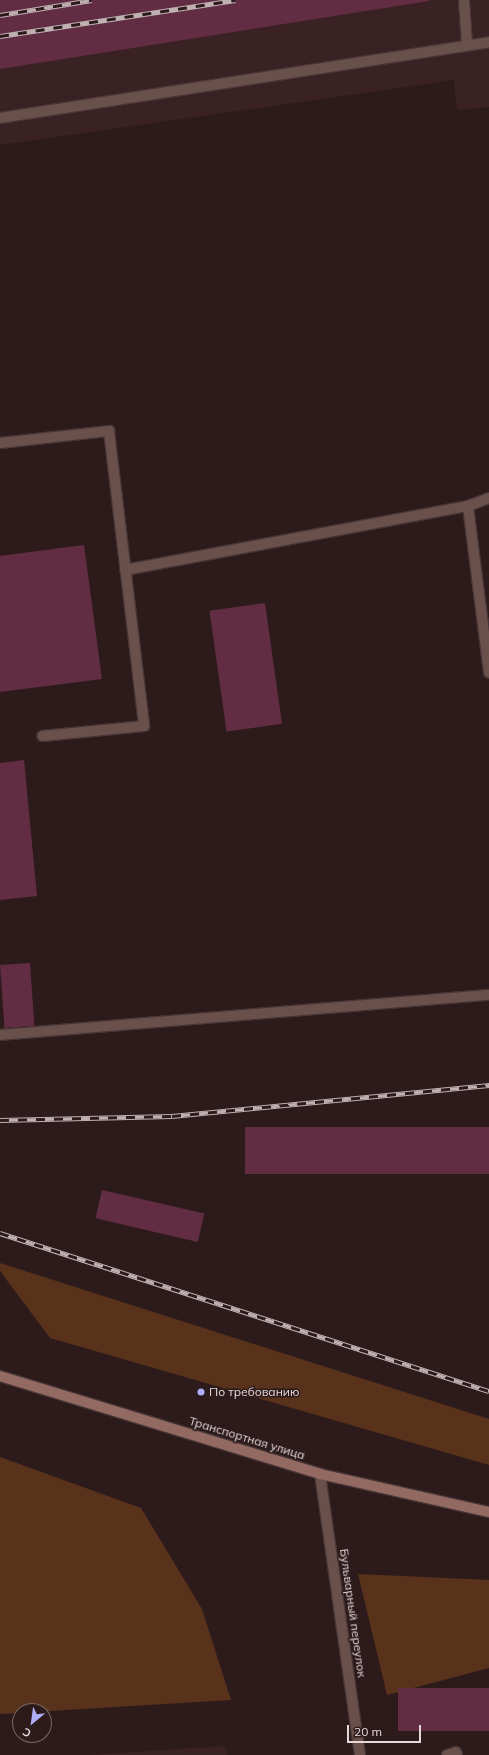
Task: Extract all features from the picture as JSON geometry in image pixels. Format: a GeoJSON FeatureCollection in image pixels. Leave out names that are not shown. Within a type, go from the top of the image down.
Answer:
{"type":"FeatureCollection","features":[{"type":"Feature","properties":{"kind":"main road","name":"Транспортная улица"},"geometry":{"type":"LineString","coordinates":[[0,1376],[320,1474],[489,1512]]}},
{"type":"Feature","properties":{"kind":"lane"},"geometry":{"type":"LineString","coordinates":[[464,0],[467,45]]}},
{"type":"Feature","properties":{"kind":"lane"},"geometry":{"type":"LineString","coordinates":[[0,118],[489,42]]}},
{"type":"Feature","properties":{"kind":"lane"},"geometry":{"type":"LineString","coordinates":[[0,443],[109,431],[144,726],[42,736]]}},
{"type":"Feature","properties":{"kind":"lane"},"geometry":{"type":"LineString","coordinates":[[126,570],[468,506],[489,498]]}},
{"type":"Feature","properties":{"kind":"lane"},"geometry":{"type":"LineString","coordinates":[[468,506],[489,673]]}},
{"type":"Feature","properties":{"kind":"lane"},"geometry":{"type":"LineString","coordinates":[[0,1036],[489,995]]}},
{"type":"Feature","properties":{"kind":"lane","name":"Бульварный переулок"},"geometry":{"type":"LineString","coordinates":[[320,1474],[360,1755]]}},
{"type":"Feature","properties":{"kind":"lane"},"geometry":{"type":"LineString","coordinates":[[447,1755],[456,1752],[457,1755]]}},
{"type":"Feature","properties":{"kind":"shaded area"},"geometry":{"type":"Polygon","coordinates":[[[0,0],[489,0],[489,107],[457,110],[454,80],[0,145],[0,0]]]}},
{"type":"Feature","properties":{"kind":"shaded area"},"geometry":{"type":"Polygon","coordinates":[[[0,1263],[489,1419],[489,1465],[50,1338],[0,1271],[0,1263]]]}},
{"type":"Feature","properties":{"kind":"shaded area"},"geometry":{"type":"Polygon","coordinates":[[[0,1457],[141,1508],[202,1609],[231,1700],[52,1711],[52,1703],[12,1703],[12,1713],[0,1714],[0,1457]]]}},
{"type":"Feature","properties":{"kind":"shaded area"},"geometry":{"type":"Polygon","coordinates":[[[358,1574],[489,1580],[489,1668],[387,1695],[358,1574]]]}},
{"type":"Feature","properties":{"kind":"shaded area"},"geometry":{"type":"Polygon","coordinates":[[[225,1746],[227,1755],[89,1755],[225,1746]]]}},
{"type":"Feature","properties":{"kind":"building"},"geometry":{"type":"Polygon","coordinates":[[[0,0],[429,0],[429,1],[0,69],[0,0]]]}},
{"type":"Feature","properties":{"kind":"building"},"geometry":{"type":"Polygon","coordinates":[[[84,545],[102,679],[0,692],[0,556],[84,545]]]}},
{"type":"Feature","properties":{"kind":"building"},"geometry":{"type":"Polygon","coordinates":[[[265,603],[282,724],[227,732],[210,611],[265,603]]]}},
{"type":"Feature","properties":{"kind":"building"},"geometry":{"type":"Polygon","coordinates":[[[24,760],[37,896],[0,900],[0,763],[24,760]]]}},
{"type":"Feature","properties":{"kind":"building"},"geometry":{"type":"Polygon","coordinates":[[[30,963],[34,1026],[4,1028],[0,965],[30,963]]]}},
{"type":"Feature","properties":{"kind":"building"},"geometry":{"type":"Polygon","coordinates":[[[245,1127],[489,1127],[489,1174],[245,1174],[245,1127]]]}},
{"type":"Feature","properties":{"kind":"building"},"geometry":{"type":"Polygon","coordinates":[[[102,1190],[204,1214],[198,1242],[95,1218],[102,1190]]]}},
{"type":"Feature","properties":{"kind":"building"},"geometry":{"type":"Polygon","coordinates":[[[398,1688],[489,1688],[489,1731],[398,1731],[398,1688]]]}},
{"type":"Feature","properties":{"kind":"railway"},"geometry":{"type":"LineString","coordinates":[[0,15],[92,0]]}},
{"type":"Feature","properties":{"kind":"railway"},"geometry":{"type":"LineString","coordinates":[[0,36],[235,0]]}},
{"type":"Feature","properties":{"kind":"railway"},"geometry":{"type":"LineString","coordinates":[[0,1120],[172,1116],[489,1085]]}},
{"type":"Feature","properties":{"kind":"railway"},"geometry":{"type":"LineString","coordinates":[[0,1233],[489,1391]]}},
{"type":"Feature","properties":{"kind":"place","name":"По требованию"},"geometry":{"type":"Point","coordinates":[201,1392]}}]}
